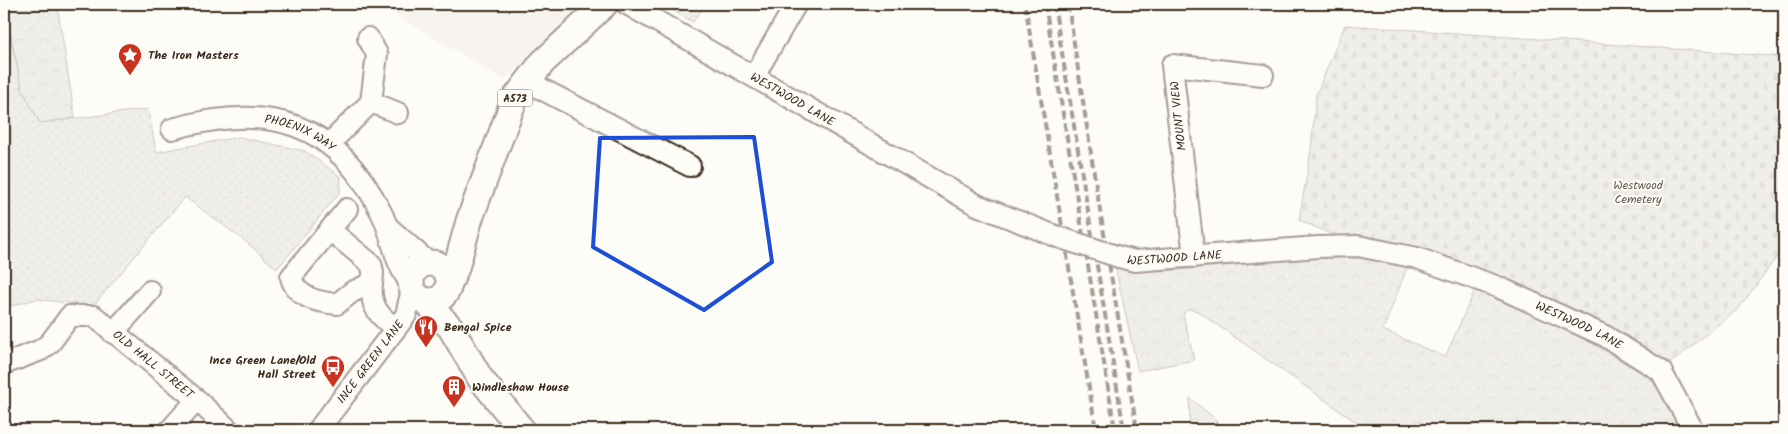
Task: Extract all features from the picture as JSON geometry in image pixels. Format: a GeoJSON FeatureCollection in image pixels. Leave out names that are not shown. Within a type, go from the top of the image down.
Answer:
{"type":"FeatureCollection","features":[{"type":"Feature","properties":{"kind":"main road","name":"A573"},"geometry":{"type":"LineString","coordinates":[[469,221],[454,245],[431,264],[418,268],[412,278],[416,291],[437,300],[446,292],[458,263],[469,221],[514,100],[526,81],[606,4]]}},
{"type":"Feature","properties":{"kind":"main road"},"geometry":{"type":"LineString","coordinates":[[431,264],[442,268],[448,285],[460,342]]}},
{"type":"Feature","properties":{"kind":"main road"},"geometry":{"type":"LineString","coordinates":[[416,291],[443,318],[460,342],[480,378],[522,430]]}},
{"type":"Feature","properties":{"kind":"street","name":"WESTWOOD LANE"},"geometry":{"type":"LineString","coordinates":[[627,4],[977,205],[1058,237],[1118,257],[1135,261],[1318,247],[1358,246],[1417,258],[1498,287],[1605,336],[1661,371],[1693,430]]}},
{"type":"Feature","properties":{"kind":"street"},"geometry":{"type":"LineString","coordinates":[[754,76],[796,4]]}},
{"type":"Feature","properties":{"kind":"street"},"geometry":{"type":"LineString","coordinates":[[328,144],[371,102],[377,54],[368,38]]}},
{"type":"Feature","properties":{"kind":"street","name":"MOUNT VIEW"},"geometry":{"type":"LineString","coordinates":[[1194,257],[1172,65],[1263,75]]}},
{"type":"Feature","properties":{"kind":"street"},"geometry":{"type":"LineString","coordinates":[[526,81],[690,166]]}},
{"type":"Feature","properties":{"kind":"street"},"geometry":{"type":"LineString","coordinates":[[371,102],[398,113]]}},
{"type":"Feature","properties":{"kind":"street","name":"PHOENIX WAY"},"geometry":{"type":"LineString","coordinates":[[172,129],[221,119],[262,117],[289,123],[328,144],[357,171],[373,196],[388,227],[400,270],[416,291]]}},
{"type":"Feature","properties":{"kind":"street"},"geometry":{"type":"LineString","coordinates":[[347,208],[291,277],[293,286],[311,301],[336,304],[352,292],[372,282]]}},
{"type":"Feature","properties":{"kind":"street","name":"PHOENIX WAY"},"geometry":{"type":"LineString","coordinates":[[388,227],[431,264]]}},
{"type":"Feature","properties":{"kind":"street"},"geometry":{"type":"LineString","coordinates":[[330,230],[370,264],[374,272],[371,300],[374,309],[396,328]]}},
{"type":"Feature","properties":{"kind":"street"},"geometry":{"type":"LineString","coordinates":[[113,333],[150,291]]}},
{"type":"Feature","properties":{"kind":"street","name":"INCE GREEN LANE"},"geometry":{"type":"LineString","coordinates":[[318,430],[408,311],[416,291]]}},
{"type":"Feature","properties":{"kind":"street","name":"OLD HALL STREET"},"geometry":{"type":"LineString","coordinates":[[4,364],[41,350],[50,343],[70,316],[94,316],[197,400],[229,430]]}},
{"type":"Feature","properties":{"kind":"street"},"geometry":{"type":"LineString","coordinates":[[170,430],[197,400]]}},
{"type":"Feature","properties":{"kind":"highlighted area"},"geometry":{"type":"Polygon","coordinates":[[[754,137],[772,262],[704,310],[593,247],[600,138],[754,137]]]}},
{"type":"Feature","properties":{"kind":"shaded area"},"geometry":{"type":"Polygon","coordinates":[[[378,4],[565,4],[576,12],[504,80],[378,4]]]}},
{"type":"Feature","properties":{"kind":"green space"},"geometry":{"type":"Polygon","coordinates":[[[4,4],[57,4],[75,118],[40,123],[22,89],[4,4]]]}},
{"type":"Feature","properties":{"kind":"green space"},"geometry":{"type":"Polygon","coordinates":[[[661,4],[706,4],[693,22],[661,4]]]}},
{"type":"Feature","properties":{"kind":"green space"},"geometry":{"type":"Polygon","coordinates":[[[4,7],[22,89],[40,123],[148,109],[156,152],[239,137],[305,151],[341,177],[340,192],[277,269],[245,241],[185,197],[93,306],[36,299],[4,308],[4,7]]]}},
{"type":"Feature","properties":{"kind":"green space","name":"Westwood Cemetery"},"geometry":{"type":"Polygon","coordinates":[[[1345,25],[1784,57],[1784,247],[1740,307],[1661,371],[1605,336],[1358,246],[1299,220],[1311,150],[1316,95],[1345,25]]]}},
{"type":"Feature","properties":{"kind":"green space"},"geometry":{"type":"Polygon","coordinates":[[[1324,257],[1386,259],[1408,265],[1383,330],[1445,357],[1475,290],[1535,314],[1593,344],[1650,378],[1670,406],[1678,430],[1656,431],[1636,424],[1624,423],[1612,426],[1606,430],[1368,430],[1197,311],[1189,309],[1183,314],[1194,360],[1138,371],[1115,266],[1129,270],[1166,271],[1324,257]]]}},
{"type":"Feature","properties":{"kind":"green space"},"geometry":{"type":"Polygon","coordinates":[[[1190,398],[1214,418],[1222,430],[1189,430],[1190,398]]]}},
{"type":"Feature","properties":{"kind":"railway"},"geometry":{"type":"LineString","coordinates":[[1025,4],[1096,430]]}},
{"type":"Feature","properties":{"kind":"railway"},"geometry":{"type":"LineString","coordinates":[[1045,4],[1115,430]]}},
{"type":"Feature","properties":{"kind":"railway"},"geometry":{"type":"LineString","coordinates":[[1054,4],[1124,430]]}},
{"type":"Feature","properties":{"kind":"railway"},"geometry":{"type":"LineString","coordinates":[[1068,4],[1137,430]]}},
{"type":"Feature","properties":{"kind":"place","name":"The Iron Masters"},"geometry":{"type":"Point","coordinates":[130,76]}},
{"type":"Feature","properties":{"kind":"place","name":"Bengal Spice"},"geometry":{"type":"Point","coordinates":[426,348]}},
{"type":"Feature","properties":{"kind":"place","name":"Ince Green Lane/Old Hall Street"},"geometry":{"type":"Point","coordinates":[333,388]}},
{"type":"Feature","properties":{"kind":"place","name":"Windleshaw House"},"geometry":{"type":"Point","coordinates":[454,408]}}]}
